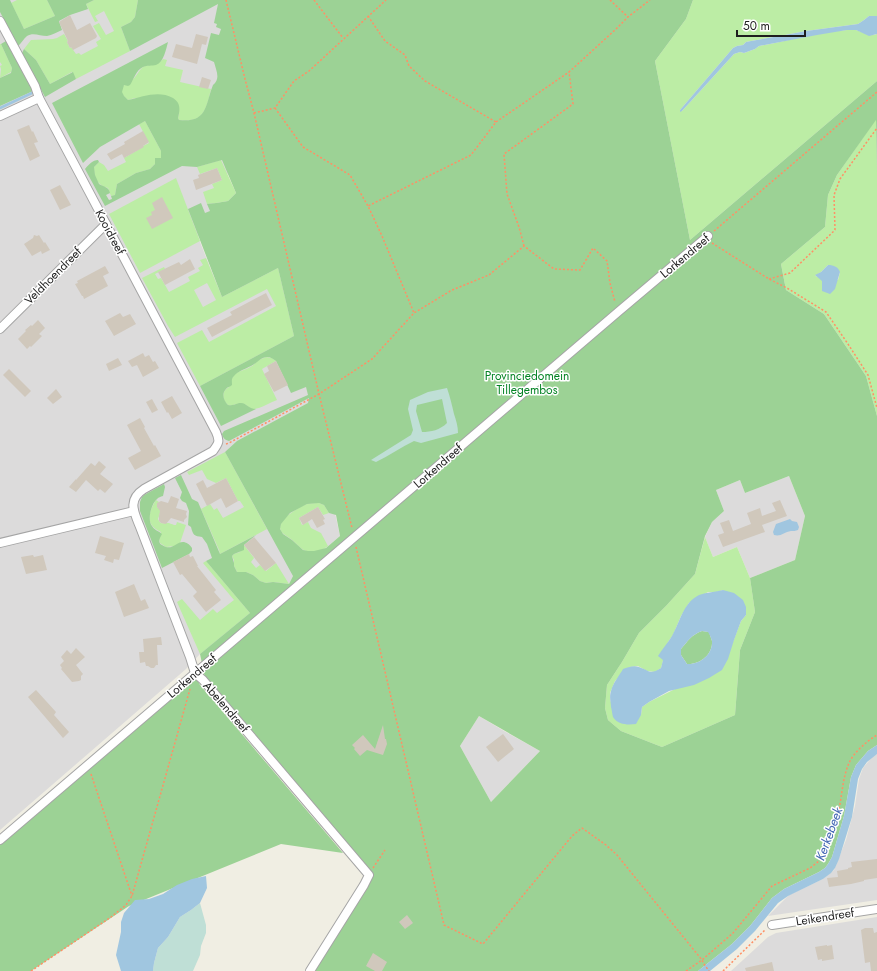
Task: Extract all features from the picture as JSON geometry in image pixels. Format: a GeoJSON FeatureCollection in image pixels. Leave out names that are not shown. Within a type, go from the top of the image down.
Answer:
{"type":"FeatureCollection","features":[{"type":"Feature","properties":{"kind":"street","name":"Kooidreef"},"geometry":{"type":"LineString","coordinates":[[0,21],[35,86],[39,98],[216,432],[219,439],[218,444]]}},
{"type":"Feature","properties":{"kind":"street"},"geometry":{"type":"LineString","coordinates":[[0,116],[39,98]]}},
{"type":"Feature","properties":{"kind":"street","name":"Veldhoendreef"},"geometry":{"type":"LineString","coordinates":[[0,329],[106,224]]}},
{"type":"Feature","properties":{"kind":"street","name":"Lorkendreef"},"geometry":{"type":"LineString","coordinates":[[0,840],[708,236]]}},
{"type":"Feature","properties":{"kind":"street"},"geometry":{"type":"LineString","coordinates":[[0,543],[134,511],[133,504],[138,492],[213,451],[218,444]]}},
{"type":"Feature","properties":{"kind":"street","name":"Abelendreef"},"geometry":{"type":"LineString","coordinates":[[134,511],[195,673],[369,875]]}},
{"type":"Feature","properties":{"kind":"street"},"geometry":{"type":"LineString","coordinates":[[310,971],[369,875]]}},
{"type":"Feature","properties":{"kind":"street","name":"Leikendreef"},"geometry":{"type":"LineString","coordinates":[[772,925],[877,909]]}},
{"type":"Feature","properties":{"kind":"path"},"geometry":{"type":"LineString","coordinates":[[226,0],[444,925],[483,944],[572,836],[582,828],[617,855],[702,960],[709,971]]}},
{"type":"Feature","properties":{"kind":"path"},"geometry":{"type":"LineString","coordinates":[[314,0],[343,39]]}},
{"type":"Feature","properties":{"kind":"path"},"geometry":{"type":"LineString","coordinates":[[254,114],[275,108],[294,81],[309,71],[386,0]]}},
{"type":"Feature","properties":{"kind":"path"},"geometry":{"type":"LineString","coordinates":[[610,0],[628,17]]}},
{"type":"Feature","properties":{"kind":"path"},"geometry":{"type":"LineString","coordinates":[[368,206],[471,155],[496,122],[569,72],[616,30],[628,17],[650,0]]}},
{"type":"Feature","properties":{"kind":"path"},"geometry":{"type":"LineString","coordinates":[[368,16],[385,41],[405,56],[409,66],[425,81],[496,122]]}},
{"type":"Feature","properties":{"kind":"path"},"geometry":{"type":"LineString","coordinates":[[569,72],[573,104],[504,154],[507,194],[520,227],[524,246],[554,269],[580,270],[593,248],[607,262],[610,284],[618,312]]}},
{"type":"Feature","properties":{"kind":"path","name":"Lorkendreef"},"geometry":{"type":"LineString","coordinates":[[708,236],[877,92]]}},
{"type":"Feature","properties":{"kind":"path"},"geometry":{"type":"LineString","coordinates":[[275,108],[303,147],[350,175],[368,206],[382,236],[414,313]]}},
{"type":"Feature","properties":{"kind":"path"},"geometry":{"type":"LineString","coordinates":[[769,279],[790,273],[835,230],[834,195],[840,179],[877,128]]}},
{"type":"Feature","properties":{"kind":"path"},"geometry":{"type":"LineString","coordinates":[[708,236],[712,244],[826,312],[868,375],[877,408]]}},
{"type":"Feature","properties":{"kind":"path"},"geometry":{"type":"LineString","coordinates":[[218,444],[229,443],[319,394],[372,359],[414,313],[452,290],[489,275],[524,246]]}},
{"type":"Feature","properties":{"kind":"path"},"geometry":{"type":"LineString","coordinates":[[32,971],[111,917],[126,905],[132,896],[190,689]]}},
{"type":"Feature","properties":{"kind":"path"},"geometry":{"type":"LineString","coordinates":[[686,971],[702,960],[733,934],[772,886],[810,868],[823,858],[838,815],[846,774],[850,762],[859,750],[877,735]]}},
{"type":"Feature","properties":{"kind":"path"},"geometry":{"type":"LineString","coordinates":[[88,765],[132,896]]}},
{"type":"Feature","properties":{"kind":"path"},"geometry":{"type":"LineString","coordinates":[[369,875],[385,850]]}},
{"type":"Feature","properties":{"kind":"path"},"geometry":{"type":"LineString","coordinates":[[723,971],[767,928],[772,925]]}},
{"type":"Feature","properties":{"kind":"shaded area"},"geometry":{"type":"Polygon","coordinates":[[[0,0],[218,0],[247,132],[198,237],[222,297],[278,268],[340,536],[293,576],[289,584],[200,654],[186,669],[0,830],[0,0]]]}},
{"type":"Feature","properties":{"kind":"shaded area"},"geometry":{"type":"Polygon","coordinates":[[[869,16],[877,16],[877,34],[869,36],[856,30],[847,30],[759,46],[744,53],[740,52],[734,54],[680,112],[680,110],[733,48],[751,41],[806,31],[858,24],[869,16]]]}},
{"type":"Feature","properties":{"kind":"shaded area"},"geometry":{"type":"Polygon","coordinates":[[[828,265],[836,267],[840,272],[835,289],[830,294],[822,291],[822,281],[815,275],[821,272],[828,265]]]}},
{"type":"Feature","properties":{"kind":"shaded area"},"geometry":{"type":"Polygon","coordinates":[[[447,388],[457,423],[458,433],[421,443],[414,441],[376,462],[371,460],[411,435],[413,430],[408,409],[410,400],[428,392],[447,388]],[[442,399],[417,405],[416,411],[422,432],[435,430],[447,423],[442,399]]]}},
{"type":"Feature","properties":{"kind":"shaded area"},"geometry":{"type":"Polygon","coordinates":[[[789,476],[805,516],[795,560],[750,578],[737,547],[713,557],[705,537],[712,522],[724,511],[716,490],[740,480],[745,493],[789,476]]]}},
{"type":"Feature","properties":{"kind":"shaded area"},"geometry":{"type":"Polygon","coordinates":[[[790,519],[797,522],[799,527],[798,530],[774,535],[773,532],[776,524],[790,519]]]}},
{"type":"Feature","properties":{"kind":"shaded area"},"geometry":{"type":"Polygon","coordinates":[[[723,590],[734,593],[743,600],[746,607],[746,615],[741,621],[728,659],[722,670],[694,685],[669,691],[649,702],[642,707],[641,715],[636,724],[623,724],[615,720],[611,707],[610,693],[623,669],[635,666],[652,672],[661,668],[663,660],[658,656],[672,636],[682,613],[689,603],[699,595],[723,590]],[[702,631],[695,634],[681,649],[681,655],[687,664],[696,663],[708,655],[712,646],[712,641],[708,632],[702,631]]]}},
{"type":"Feature","properties":{"kind":"shaded area"},"geometry":{"type":"Polygon","coordinates":[[[479,716],[540,751],[491,802],[460,746],[479,716]]]}},
{"type":"Feature","properties":{"kind":"shaded area"},"geometry":{"type":"Polygon","coordinates":[[[877,745],[877,754],[867,762],[858,779],[852,817],[835,868],[823,879],[788,896],[778,903],[755,931],[737,949],[710,971],[698,971],[732,944],[750,926],[772,898],[784,889],[825,868],[832,857],[844,816],[851,777],[856,765],[868,751],[877,745]]]}},
{"type":"Feature","properties":{"kind":"shaded area"},"geometry":{"type":"Polygon","coordinates":[[[877,754],[877,900],[768,916],[789,895],[823,879],[834,870],[846,840],[855,806],[859,779],[863,768],[873,756],[877,754]]]}},
{"type":"Feature","properties":{"kind":"shaded area"},"geometry":{"type":"Polygon","coordinates":[[[206,876],[207,888],[200,903],[180,917],[168,937],[158,948],[153,971],[121,971],[116,955],[121,932],[121,922],[124,913],[135,900],[149,899],[163,894],[177,885],[192,879],[206,876]]]}},
{"type":"Feature","properties":{"kind":"shaded area"},"geometry":{"type":"Polygon","coordinates":[[[200,903],[206,925],[206,933],[201,946],[200,955],[193,971],[153,971],[158,948],[168,937],[180,917],[200,903]]]}},
{"type":"Feature","properties":{"kind":"shaded area"},"geometry":{"type":"Polygon","coordinates":[[[877,917],[877,971],[731,971],[768,937],[776,933],[877,917]]]}},
{"type":"Feature","properties":{"kind":"green space"},"geometry":{"type":"Polygon","coordinates":[[[0,0],[10,0],[24,29],[55,16],[47,0],[94,0],[86,4],[88,9],[70,15],[59,21],[62,30],[47,36],[34,34],[29,35],[18,46],[0,12],[0,0]]]}},
{"type":"Feature","properties":{"kind":"green space"},"geometry":{"type":"Polygon","coordinates":[[[17,0],[47,0],[55,16],[24,29],[11,3],[17,0]]]}},
{"type":"Feature","properties":{"kind":"green space"},"geometry":{"type":"Polygon","coordinates":[[[94,0],[138,0],[135,17],[131,22],[121,27],[130,51],[76,79],[72,72],[50,84],[36,60],[24,49],[31,40],[53,39],[64,34],[70,48],[71,47],[76,54],[79,53],[81,55],[98,46],[96,42],[101,39],[93,26],[99,23],[106,35],[114,31],[104,11],[95,16],[98,21],[95,22],[86,4],[94,0]]]}},
{"type":"Feature","properties":{"kind":"green space","name":"Provinciedomein Tillegembos"},"geometry":{"type":"Polygon","coordinates":[[[138,0],[693,0],[686,19],[655,61],[690,240],[877,81],[877,172],[876,120],[837,175],[828,195],[825,227],[781,264],[786,290],[824,314],[866,376],[877,416],[877,745],[868,751],[856,765],[851,777],[844,816],[832,857],[825,868],[784,889],[772,898],[750,926],[732,944],[698,971],[313,971],[372,874],[205,678],[200,654],[250,613],[206,561],[212,558],[207,544],[202,537],[194,535],[191,527],[188,525],[189,511],[186,503],[180,498],[182,492],[175,478],[181,475],[192,499],[198,502],[220,554],[256,535],[244,545],[244,550],[232,556],[237,572],[246,572],[266,583],[273,582],[289,584],[293,576],[225,452],[237,441],[308,403],[309,398],[229,441],[223,437],[222,434],[224,431],[308,395],[306,387],[291,393],[276,361],[270,357],[263,358],[236,374],[232,379],[232,385],[226,388],[223,395],[228,405],[243,403],[256,409],[221,426],[200,386],[294,336],[278,268],[222,297],[188,209],[201,203],[205,213],[210,211],[207,204],[228,201],[236,193],[222,160],[197,167],[182,166],[105,206],[85,169],[92,162],[98,160],[99,162],[94,167],[95,175],[99,184],[107,188],[109,191],[110,193],[106,195],[109,200],[112,199],[111,196],[115,195],[117,184],[136,173],[150,169],[155,164],[155,158],[161,158],[160,149],[145,121],[100,147],[83,163],[52,103],[168,42],[161,61],[156,65],[141,68],[130,85],[124,85],[122,92],[128,100],[156,94],[173,98],[179,104],[179,120],[195,119],[200,116],[204,111],[213,85],[217,80],[217,71],[214,62],[205,58],[211,33],[219,35],[221,29],[216,27],[217,24],[214,23],[218,4],[130,51],[121,27],[131,22],[135,17],[138,0]],[[789,476],[745,493],[740,480],[716,490],[724,511],[712,522],[705,536],[695,574],[639,633],[607,685],[605,708],[608,720],[621,731],[662,747],[735,715],[740,650],[755,612],[750,578],[795,560],[805,516],[789,476]],[[319,503],[307,504],[290,513],[281,524],[280,529],[283,534],[303,550],[314,551],[326,548],[340,536],[336,515],[329,513],[324,505],[319,503]],[[479,716],[460,746],[491,802],[540,751],[479,716]]]}},
{"type":"Feature","properties":{"kind":"green space"},"geometry":{"type":"Polygon","coordinates":[[[693,0],[877,0],[877,16],[869,16],[858,24],[806,31],[751,41],[737,46],[733,48],[680,111],[682,111],[734,54],[740,52],[744,53],[759,46],[825,33],[856,30],[869,35],[877,34],[877,81],[690,240],[655,61],[686,19],[693,0]]]}},
{"type":"Feature","properties":{"kind":"green space"},"geometry":{"type":"Polygon","coordinates":[[[6,41],[33,91],[0,106],[0,78],[11,73],[12,68],[1,44],[6,41]]]}},
{"type":"Feature","properties":{"kind":"green space"},"geometry":{"type":"Polygon","coordinates":[[[0,44],[12,68],[11,72],[0,78],[0,66],[2,65],[0,62],[0,44]]]}},
{"type":"Feature","properties":{"kind":"green space"},"geometry":{"type":"Polygon","coordinates":[[[24,49],[36,60],[50,84],[73,72],[76,79],[45,97],[22,53],[24,49]]]}},
{"type":"Feature","properties":{"kind":"green space"},"geometry":{"type":"Polygon","coordinates":[[[163,59],[167,60],[165,66],[183,70],[180,82],[211,89],[205,109],[199,117],[194,119],[179,120],[179,113],[135,98],[128,100],[121,92],[123,86],[132,80],[143,67],[156,64],[163,59]]]}},
{"type":"Feature","properties":{"kind":"green space"},"geometry":{"type":"Polygon","coordinates":[[[876,119],[877,416],[866,376],[824,314],[786,290],[781,264],[825,227],[828,195],[837,175],[876,119]],[[828,265],[815,276],[838,280],[840,272],[828,265]]]}},
{"type":"Feature","properties":{"kind":"green space"},"geometry":{"type":"Polygon","coordinates":[[[145,121],[161,151],[161,158],[155,160],[155,164],[150,169],[136,173],[117,184],[115,195],[111,196],[108,188],[101,185],[97,180],[94,167],[99,162],[104,165],[108,171],[126,162],[124,158],[149,143],[139,124],[145,121]]]}},
{"type":"Feature","properties":{"kind":"green space"},"geometry":{"type":"Polygon","coordinates":[[[221,160],[236,193],[228,201],[207,204],[203,192],[214,188],[212,184],[222,180],[217,168],[200,174],[197,167],[221,160]]]}},
{"type":"Feature","properties":{"kind":"green space"},"geometry":{"type":"Polygon","coordinates":[[[176,178],[200,241],[140,273],[109,214],[176,178]]]}},
{"type":"Feature","properties":{"kind":"green space"},"geometry":{"type":"Polygon","coordinates":[[[206,258],[222,297],[278,268],[294,336],[200,386],[177,343],[202,330],[209,342],[276,306],[267,289],[175,337],[142,278],[164,267],[165,269],[155,274],[158,279],[161,278],[169,292],[190,281],[188,277],[200,271],[198,268],[203,265],[200,260],[206,258]],[[207,283],[194,290],[203,307],[216,300],[207,283]]]}},
{"type":"Feature","properties":{"kind":"green space"},"geometry":{"type":"Polygon","coordinates":[[[266,357],[272,358],[276,361],[262,369],[277,400],[255,409],[251,409],[245,404],[228,405],[223,396],[235,374],[266,357]]]}},
{"type":"Feature","properties":{"kind":"green space"},"geometry":{"type":"Polygon","coordinates":[[[225,452],[267,529],[220,554],[201,509],[210,504],[214,510],[217,508],[223,518],[244,507],[240,501],[238,501],[226,478],[216,483],[207,479],[202,470],[189,475],[187,472],[225,452]]]}},
{"type":"Feature","properties":{"kind":"green space"},"geometry":{"type":"Polygon","coordinates":[[[164,484],[165,487],[163,496],[159,497],[155,501],[151,508],[151,523],[154,529],[162,534],[159,541],[160,544],[165,547],[171,547],[184,542],[192,548],[192,551],[162,568],[140,511],[140,502],[144,495],[164,484]]]}},
{"type":"Feature","properties":{"kind":"green space"},"geometry":{"type":"Polygon","coordinates":[[[156,500],[159,502],[157,507],[161,510],[158,519],[161,523],[176,525],[177,522],[186,525],[180,543],[175,546],[166,547],[160,543],[159,538],[161,532],[152,526],[150,522],[151,510],[156,500]]]}},
{"type":"Feature","properties":{"kind":"green space"},"geometry":{"type":"Polygon","coordinates":[[[319,503],[324,505],[329,513],[323,515],[318,507],[299,518],[302,525],[308,522],[311,528],[321,533],[328,546],[315,551],[305,551],[283,533],[280,528],[281,524],[290,513],[299,508],[307,504],[319,503]]]}},
{"type":"Feature","properties":{"kind":"green space"},"geometry":{"type":"Polygon","coordinates":[[[705,537],[713,557],[737,547],[750,578],[755,612],[740,650],[735,715],[662,747],[621,731],[608,720],[605,708],[607,685],[639,633],[695,574],[705,537]],[[723,590],[708,592],[689,603],[668,642],[661,668],[655,672],[647,671],[638,666],[630,667],[615,681],[610,693],[614,717],[641,715],[642,707],[675,689],[731,647],[741,621],[746,615],[723,590]]]}},
{"type":"Feature","properties":{"kind":"green space"},"geometry":{"type":"Polygon","coordinates":[[[244,545],[254,558],[251,562],[256,568],[260,565],[266,571],[276,563],[289,584],[273,582],[266,583],[246,572],[237,572],[232,556],[240,552],[244,545]]]}},
{"type":"Feature","properties":{"kind":"green space"},"geometry":{"type":"Polygon","coordinates":[[[206,561],[250,613],[200,654],[177,602],[182,599],[200,620],[213,609],[217,613],[234,600],[203,563],[206,561]]]}},
{"type":"Feature","properties":{"kind":"green space"},"geometry":{"type":"Polygon","coordinates":[[[702,631],[709,632],[712,641],[710,651],[708,655],[700,661],[687,664],[681,655],[681,649],[692,636],[702,631]]]}},
{"type":"Feature","properties":{"kind":"green space"},"geometry":{"type":"Polygon","coordinates":[[[196,677],[200,685],[343,853],[281,844],[129,906],[31,971],[0,971],[0,844],[196,677]]]}},
{"type":"Feature","properties":{"kind":"building"},"geometry":{"type":"Polygon","coordinates":[[[70,15],[77,30],[90,23],[97,36],[96,38],[73,50],[67,42],[68,41],[59,22],[70,15]]]}},
{"type":"Feature","properties":{"kind":"building"},"geometry":{"type":"Polygon","coordinates":[[[196,34],[208,37],[206,45],[202,44],[197,64],[172,57],[176,44],[192,48],[196,34]]]}},
{"type":"Feature","properties":{"kind":"building"},"geometry":{"type":"Polygon","coordinates":[[[202,77],[211,80],[208,89],[199,87],[202,77]]]}},
{"type":"Feature","properties":{"kind":"building"},"geometry":{"type":"Polygon","coordinates":[[[29,125],[38,142],[34,143],[40,156],[30,161],[17,130],[29,125]]]}},
{"type":"Feature","properties":{"kind":"building"},"geometry":{"type":"Polygon","coordinates":[[[143,131],[149,142],[143,146],[144,147],[124,158],[122,154],[111,160],[107,154],[125,144],[124,142],[143,131]]]}},
{"type":"Feature","properties":{"kind":"building"},"geometry":{"type":"Polygon","coordinates":[[[217,168],[222,180],[196,190],[193,180],[199,178],[198,175],[217,168]]]}},
{"type":"Feature","properties":{"kind":"building"},"geometry":{"type":"Polygon","coordinates":[[[60,185],[71,205],[60,210],[50,190],[60,185]]]}},
{"type":"Feature","properties":{"kind":"building"},"geometry":{"type":"Polygon","coordinates":[[[162,197],[173,218],[152,229],[146,218],[152,215],[151,212],[155,210],[152,203],[162,197]]]}},
{"type":"Feature","properties":{"kind":"building"},"geometry":{"type":"Polygon","coordinates":[[[34,235],[39,235],[50,250],[42,254],[41,251],[32,256],[24,244],[33,238],[34,235]]]}},
{"type":"Feature","properties":{"kind":"building"},"geometry":{"type":"Polygon","coordinates":[[[190,259],[195,269],[165,285],[158,272],[179,262],[181,265],[190,259]]]}},
{"type":"Feature","properties":{"kind":"building"},"geometry":{"type":"Polygon","coordinates":[[[105,266],[109,273],[103,276],[108,286],[84,299],[75,284],[78,283],[77,281],[105,266]]]}},
{"type":"Feature","properties":{"kind":"building"},"geometry":{"type":"Polygon","coordinates":[[[266,293],[272,305],[212,337],[207,328],[232,315],[230,312],[266,293]]]}},
{"type":"Feature","properties":{"kind":"building"},"geometry":{"type":"Polygon","coordinates":[[[120,313],[123,317],[130,314],[136,324],[114,336],[105,321],[120,313]]]}},
{"type":"Feature","properties":{"kind":"building"},"geometry":{"type":"Polygon","coordinates":[[[38,320],[45,328],[39,334],[42,336],[27,349],[18,339],[26,331],[25,330],[38,320]]]}},
{"type":"Feature","properties":{"kind":"building"},"geometry":{"type":"Polygon","coordinates":[[[143,353],[145,357],[149,355],[159,368],[143,377],[137,365],[132,367],[128,361],[143,353]]]}},
{"type":"Feature","properties":{"kind":"building"},"geometry":{"type":"Polygon","coordinates":[[[118,358],[122,365],[109,371],[106,364],[118,358]]]}},
{"type":"Feature","properties":{"kind":"building"},"geometry":{"type":"Polygon","coordinates":[[[276,361],[288,385],[274,392],[264,374],[269,371],[267,366],[276,361]]]}},
{"type":"Feature","properties":{"kind":"building"},"geometry":{"type":"Polygon","coordinates":[[[9,369],[31,391],[25,397],[3,375],[9,369]]]}},
{"type":"Feature","properties":{"kind":"building"},"geometry":{"type":"Polygon","coordinates":[[[56,389],[62,397],[53,404],[47,398],[56,389]]]}},
{"type":"Feature","properties":{"kind":"building"},"geometry":{"type":"Polygon","coordinates":[[[172,396],[182,413],[172,419],[161,402],[172,396]]]}},
{"type":"Feature","properties":{"kind":"building"},"geometry":{"type":"Polygon","coordinates":[[[152,399],[158,410],[152,413],[146,402],[152,399]]]}},
{"type":"Feature","properties":{"kind":"building"},"geometry":{"type":"Polygon","coordinates":[[[140,418],[145,427],[144,428],[161,456],[135,470],[128,458],[141,451],[127,425],[140,418]]]}},
{"type":"Feature","properties":{"kind":"building"},"geometry":{"type":"Polygon","coordinates":[[[99,461],[106,467],[100,474],[113,484],[105,493],[100,489],[98,491],[86,480],[76,492],[69,487],[91,463],[95,466],[99,461]]]}},
{"type":"Feature","properties":{"kind":"building"},"geometry":{"type":"Polygon","coordinates":[[[226,478],[238,501],[226,508],[221,498],[207,506],[196,484],[203,480],[207,488],[226,478]]]}},
{"type":"Feature","properties":{"kind":"building"},"geometry":{"type":"Polygon","coordinates":[[[171,496],[179,499],[176,508],[187,511],[187,517],[184,522],[171,518],[166,524],[159,521],[160,511],[157,507],[157,503],[161,501],[168,503],[171,496]]]}},
{"type":"Feature","properties":{"kind":"building"},"geometry":{"type":"Polygon","coordinates":[[[780,500],[787,516],[762,525],[765,532],[723,547],[718,535],[724,533],[720,523],[729,520],[733,531],[751,524],[747,513],[760,508],[762,516],[776,511],[772,503],[780,500]]]}},
{"type":"Feature","properties":{"kind":"building"},"geometry":{"type":"Polygon","coordinates":[[[318,507],[325,519],[323,520],[325,524],[317,528],[312,519],[303,525],[299,518],[318,507]]]}},
{"type":"Feature","properties":{"kind":"building"},"geometry":{"type":"Polygon","coordinates":[[[100,536],[124,543],[119,560],[114,559],[113,563],[104,560],[106,556],[95,553],[100,536]]]}},
{"type":"Feature","properties":{"kind":"building"},"geometry":{"type":"Polygon","coordinates":[[[254,537],[276,563],[265,571],[244,545],[254,537]]]}},
{"type":"Feature","properties":{"kind":"building"},"geometry":{"type":"Polygon","coordinates":[[[189,554],[190,557],[193,556],[197,566],[216,590],[214,592],[221,600],[206,612],[193,596],[197,592],[182,574],[180,575],[173,562],[189,554]]]}},
{"type":"Feature","properties":{"kind":"building"},"geometry":{"type":"Polygon","coordinates":[[[33,555],[34,557],[43,555],[47,570],[26,574],[21,557],[33,555]]]}},
{"type":"Feature","properties":{"kind":"building"},"geometry":{"type":"Polygon","coordinates":[[[134,584],[141,601],[145,599],[149,608],[124,617],[115,592],[134,584]]]}},
{"type":"Feature","properties":{"kind":"building"},"geometry":{"type":"Polygon","coordinates":[[[161,637],[162,645],[157,645],[158,665],[151,668],[146,666],[145,662],[140,663],[139,652],[144,652],[143,639],[161,637]]]}},
{"type":"Feature","properties":{"kind":"building"},"geometry":{"type":"Polygon","coordinates":[[[76,648],[85,657],[76,665],[83,674],[81,676],[81,680],[72,682],[61,669],[62,668],[60,665],[64,661],[61,657],[67,650],[71,654],[76,648]]]}},
{"type":"Feature","properties":{"kind":"building"},"geometry":{"type":"Polygon","coordinates":[[[36,690],[56,712],[54,715],[69,732],[63,738],[28,697],[36,690]]]}},
{"type":"Feature","properties":{"kind":"building"},"geometry":{"type":"Polygon","coordinates":[[[383,725],[387,744],[383,755],[367,750],[360,756],[352,745],[363,735],[375,749],[383,725]]]}},
{"type":"Feature","properties":{"kind":"building"},"geometry":{"type":"Polygon","coordinates":[[[503,734],[514,749],[498,762],[486,747],[503,734]]]}},
{"type":"Feature","properties":{"kind":"building"},"geometry":{"type":"Polygon","coordinates":[[[877,859],[877,878],[829,887],[827,878],[838,877],[837,871],[852,867],[851,862],[877,859]]]}},
{"type":"Feature","properties":{"kind":"building"},"geometry":{"type":"Polygon","coordinates":[[[407,915],[413,923],[405,929],[399,922],[407,915]]]}},
{"type":"Feature","properties":{"kind":"building"},"geometry":{"type":"Polygon","coordinates":[[[865,928],[873,928],[874,933],[877,932],[877,971],[871,971],[870,962],[865,963],[861,930],[865,928]]]}},
{"type":"Feature","properties":{"kind":"building"},"geometry":{"type":"Polygon","coordinates":[[[832,945],[834,959],[822,961],[822,959],[818,960],[815,947],[832,945]]]}},
{"type":"Feature","properties":{"kind":"building"},"geometry":{"type":"Polygon","coordinates":[[[373,953],[387,962],[382,971],[375,971],[366,966],[373,953]]]}},
{"type":"Feature","properties":{"kind":"building"},"geometry":{"type":"Polygon","coordinates":[[[772,962],[774,971],[746,971],[745,968],[772,962]]]}},
{"type":"Feature","properties":{"kind":"waterway"},"geometry":{"type":"LineString","coordinates":[[0,108],[32,93]]}},
{"type":"Feature","properties":{"kind":"water label","name":"Kerkebeek"},"geometry":{"type":"Point","coordinates":[829,834]}}]}
